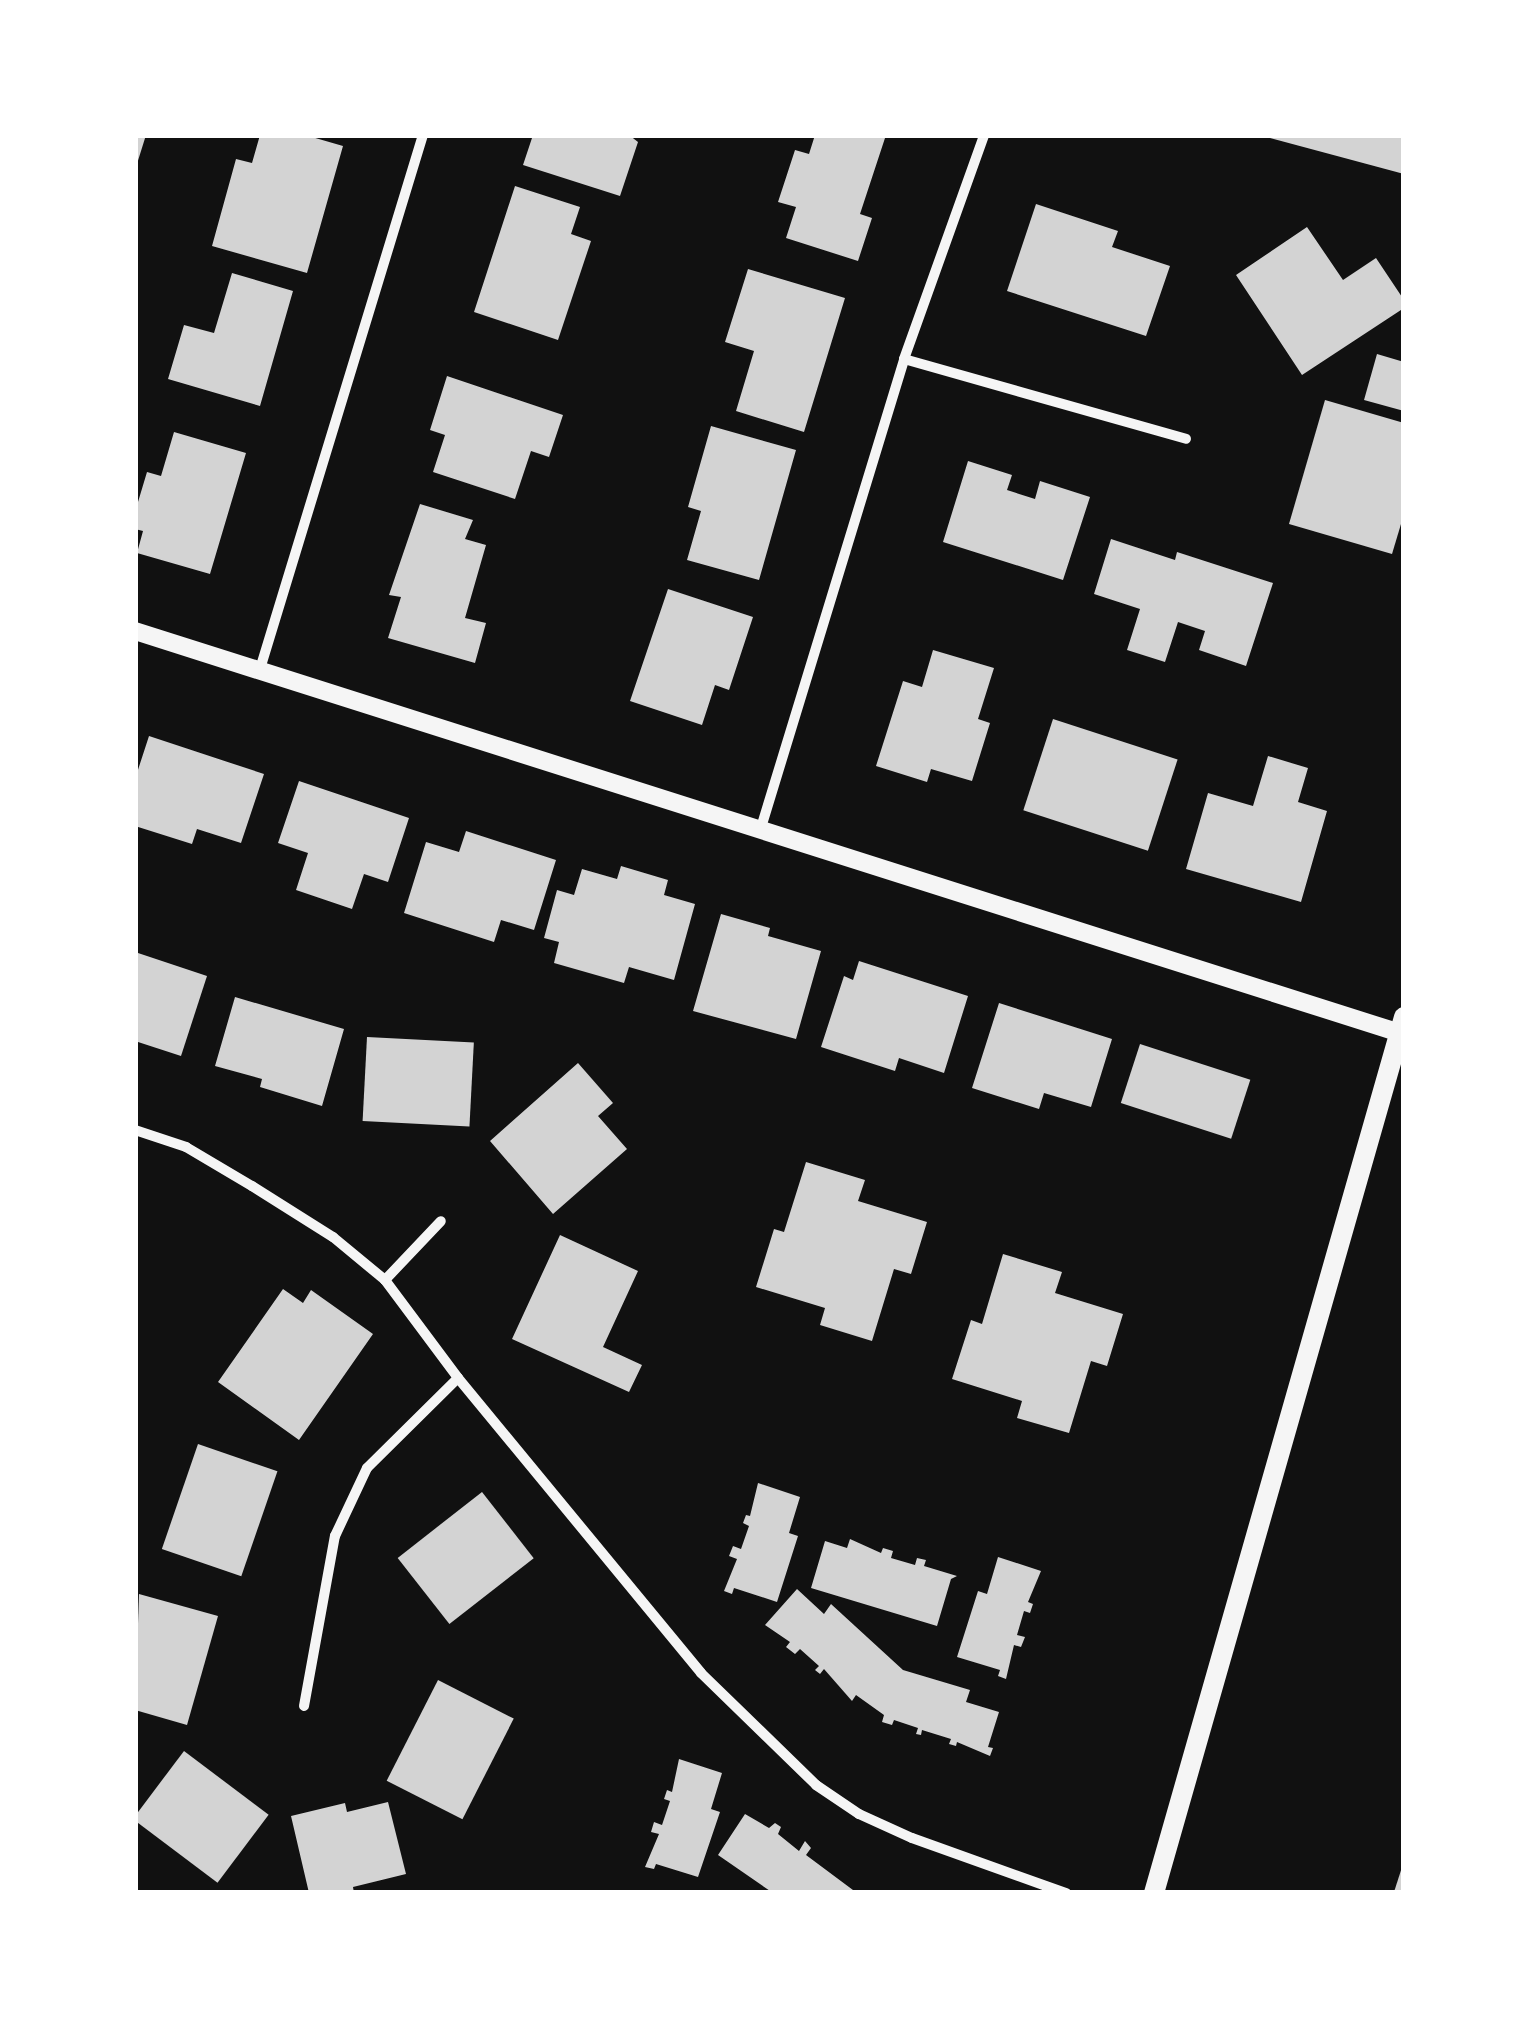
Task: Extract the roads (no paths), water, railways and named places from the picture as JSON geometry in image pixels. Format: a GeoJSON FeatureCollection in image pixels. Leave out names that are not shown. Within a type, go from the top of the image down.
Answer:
{"type":"FeatureCollection","features":[{"type":"Feature","properties":{"kind":"main road"},"geometry":{"type":"LineString","coordinates":[[1154,1893],[1402,1025]]}},
{"type":"Feature","properties":{"kind":"street"},"geometry":{"type":"LineString","coordinates":[[260,669],[423,135]]}},
{"type":"Feature","properties":{"kind":"street"},"geometry":{"type":"LineString","coordinates":[[760,831],[904,359],[984,135]]}},
{"type":"Feature","properties":{"kind":"street"},"geometry":{"type":"LineString","coordinates":[[904,359],[1186,439]]}},
{"type":"Feature","properties":{"kind":"street"},"geometry":{"type":"LineString","coordinates":[[135,631],[760,831],[1402,1025]]}},
{"type":"Feature","properties":{"kind":"street"},"geometry":{"type":"LineString","coordinates":[[135,1130],[186,1147],[252,1186],[333,1237],[385,1280],[458,1378],[701,1672],[816,1784],[859,1814],[912,1838],[986,1868],[1066,1893]]}},
{"type":"Feature","properties":{"kind":"street"},"geometry":{"type":"LineString","coordinates":[[385,1280],[440,1221]]}},
{"type":"Feature","properties":{"kind":"street"},"geometry":{"type":"LineString","coordinates":[[304,1706],[335,1536],[367,1468],[458,1378]]}}]}
